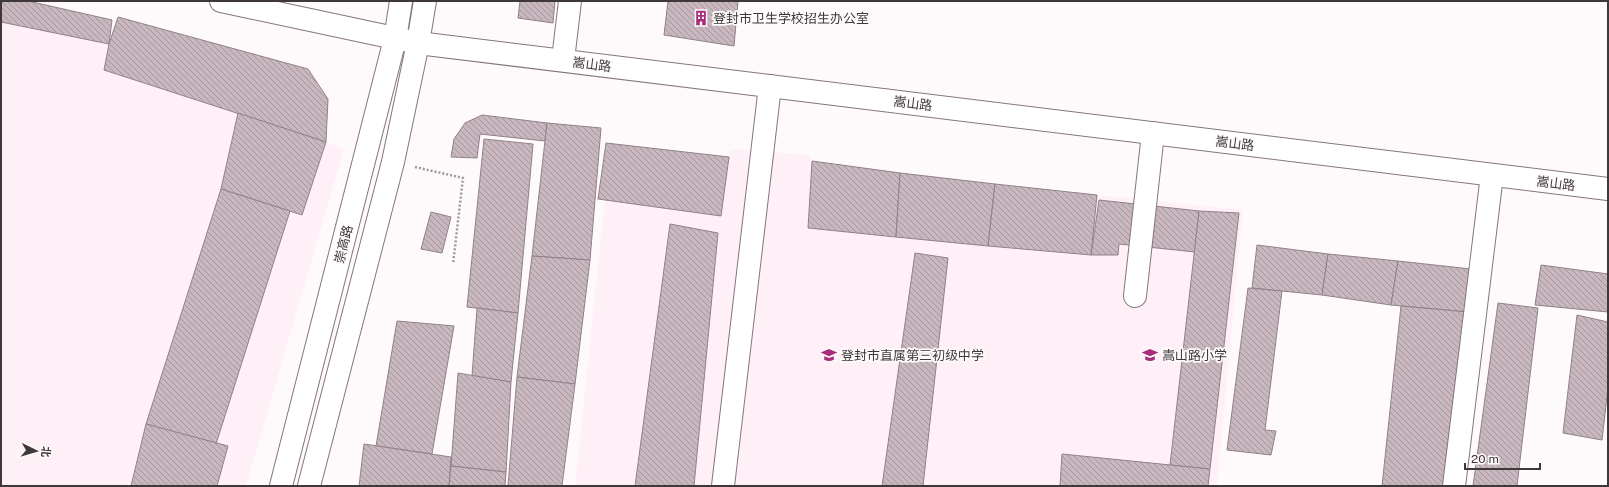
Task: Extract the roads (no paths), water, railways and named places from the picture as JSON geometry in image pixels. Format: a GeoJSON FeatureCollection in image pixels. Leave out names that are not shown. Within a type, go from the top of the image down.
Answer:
{"type":"FeatureCollection","features":[{"type":"Feature","properties":{"kind":"street","name":"嵩山路"},"geometry":{"type":"LineString","coordinates":[[221,1],[418,43],[1608,189]]}},
{"type":"Feature","properties":{"kind":"street","name":"崇高路"},"geometry":{"type":"LineString","coordinates":[[281,486],[395,39],[401,1]]}},
{"type":"Feature","properties":{"kind":"street"},"geometry":{"type":"LineString","coordinates":[[309,486],[393,162],[418,43],[425,1]]}},
{"type":"Feature","properties":{"kind":"street"},"geometry":{"type":"LineString","coordinates":[[563,60],[570,1]]}},
{"type":"Feature","properties":{"kind":"street"},"geometry":{"type":"LineString","coordinates":[[723,486],[770,86]]}},
{"type":"Feature","properties":{"kind":"street"},"geometry":{"type":"LineString","coordinates":[[1135,296],[1153,133]]}},
{"type":"Feature","properties":{"kind":"street"},"geometry":{"type":"LineString","coordinates":[[1454,486],[1492,175]]}},
{"type":"Feature","properties":{"kind":"place","name":"登封市卫生学校招生办公室"},"geometry":{"type":"Point","coordinates":[701,18]}},
{"type":"Feature","properties":{"kind":"place","name":"登封市直属第三初级中学"},"geometry":{"type":"Point","coordinates":[829,355]}},
{"type":"Feature","properties":{"kind":"place","name":"嵩山路小学"},"geometry":{"type":"Point","coordinates":[1150,355]}}]}
